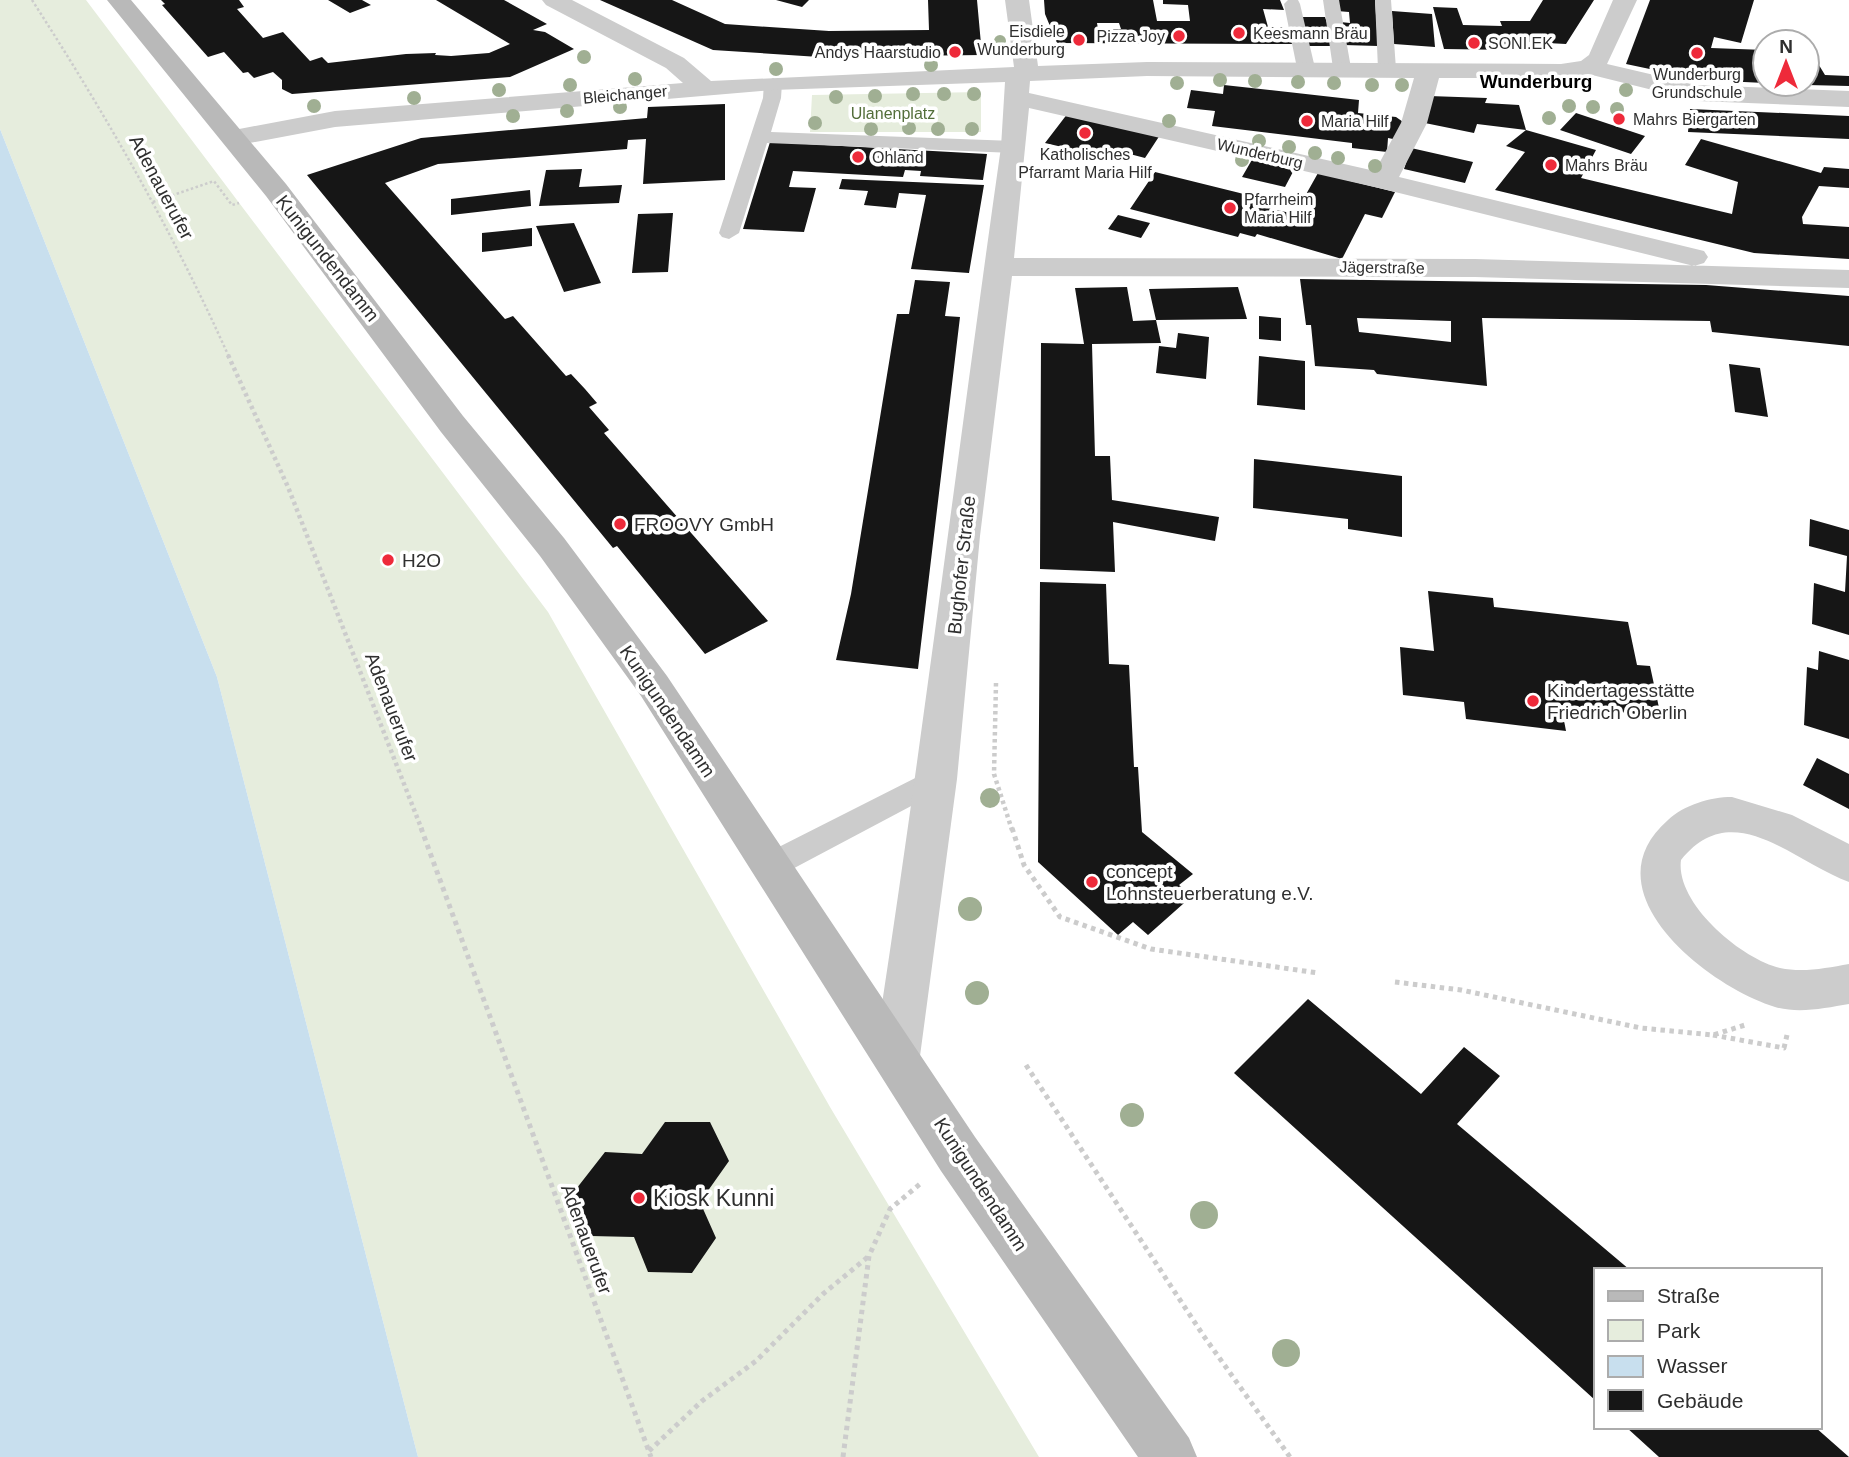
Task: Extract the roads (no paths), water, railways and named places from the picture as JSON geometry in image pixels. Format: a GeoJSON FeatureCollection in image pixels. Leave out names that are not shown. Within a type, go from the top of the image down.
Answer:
{"type":"FeatureCollection","features":[{"type":"Feature","properties":{"kind":"street","name":"Kunigundendamm"},"geometry":{"type":"LineString","coordinates":[[119,0],[234,138],[394,343],[452,424],[552,547],[654,687],[897,1056],[958,1154],[1170,1457]]}},
{"type":"Feature","properties":{"kind":"street"},"geometry":{"type":"LineString","coordinates":[[555,0],[675,63],[703,87]]}},
{"type":"Feature","properties":{"kind":"street","name":"Bughofer Straße"},"geometry":{"type":"LineString","coordinates":[[897,1056],[937,779],[991,310],[1014,147],[1021,81],[1017,0]]}},
{"type":"Feature","properties":{"kind":"street"},"geometry":{"type":"LineString","coordinates":[[1588,67],[1600,59],[1625,0]]}},
{"type":"Feature","properties":{"kind":"street"},"geometry":{"type":"LineString","coordinates":[[1021,81],[1306,68],[1561,71],[1588,67],[1697,93],[1849,99]]}},
{"type":"Feature","properties":{"kind":"street"},"geometry":{"type":"LineString","coordinates":[[1383,181],[1415,122],[1429,69]]}},
{"type":"Feature","properties":{"kind":"street","name":"Bleichanger"},"geometry":{"type":"LineString","coordinates":[[234,138],[335,119],[703,87],[773,83],[1021,81]]}},
{"type":"Feature","properties":{"kind":"street","name":"Wunderburg"},"geometry":{"type":"LineString","coordinates":[[1021,81],[1383,181]]}},
{"type":"Feature","properties":{"kind":"street","name":"Jägerstraße"},"geometry":{"type":"LineString","coordinates":[[1383,181],[1768,275]]}},
{"type":"Feature","properties":{"kind":"street","name":"Jägerstraße"},"geometry":{"type":"LineString","coordinates":[[997,268],[1328,267],[1698,273],[1849,279]]}},
{"type":"Feature","properties":{"kind":"street"},"geometry":{"type":"LineString","coordinates":[[1849,864],[1764,820],[1729,814],[1692,822],[1667,846],[1660,865],[1665,893],[1685,927],[1722,961],[1774,987],[1799,990],[1849,984]]}},
{"type":"Feature","properties":{"kind":"lane"},"geometry":{"type":"LineString","coordinates":[[1331,0],[1342,68]]}},
{"type":"Feature","properties":{"kind":"lane"},"geometry":{"type":"LineString","coordinates":[[1383,0],[1387,69]]}},
{"type":"Feature","properties":{"kind":"lane"},"geometry":{"type":"LineString","coordinates":[[1292,4],[1306,68]]}},
{"type":"Feature","properties":{"kind":"lane"},"geometry":{"type":"LineString","coordinates":[[729,233],[772,98],[773,83]]}},
{"type":"Feature","properties":{"kind":"lane"},"geometry":{"type":"LineString","coordinates":[[759,137],[1014,147]]}},
{"type":"Feature","properties":{"kind":"lane"},"geometry":{"type":"LineString","coordinates":[[772,865],[937,779]]}},
{"type":"Feature","properties":{"kind":"water"},"geometry":{"type":"Polygon","coordinates":[[[0,129],[217,677],[418,1457],[0,1457],[0,129]]]}},
{"type":"Feature","properties":{"kind":"place","name":"Keesmann Bräu"},"geometry":{"type":"Point","coordinates":[1239,33]}},
{"type":"Feature","properties":{"kind":"place","name":"Pizza Joy"},"geometry":{"type":"Point","coordinates":[1179,36]}},
{"type":"Feature","properties":{"kind":"place","name":"Eisdiele Wunderburg"},"geometry":{"type":"Point","coordinates":[1079,40]}},
{"type":"Feature","properties":{"kind":"place","name":"SONI.EK"},"geometry":{"type":"Point","coordinates":[1474,43]}},
{"type":"Feature","properties":{"kind":"place","name":"Andys Haarstudio"},"geometry":{"type":"Point","coordinates":[955,52]}},
{"type":"Feature","properties":{"kind":"place","name":"Wunderburg Grundschule"},"geometry":{"type":"Point","coordinates":[1697,53]}},
{"type":"Feature","properties":{"kind":"place","name":"Mahrs Biergarten"},"geometry":{"type":"Point","coordinates":[1619,119]}},
{"type":"Feature","properties":{"kind":"place","name":"Maria Hilf"},"geometry":{"type":"Point","coordinates":[1307,121]}},
{"type":"Feature","properties":{"kind":"place","name":"Katholisches Pfarramt Maria Hilf"},"geometry":{"type":"Point","coordinates":[1085,133]}},
{"type":"Feature","properties":{"kind":"place","name":"Ohland"},"geometry":{"type":"Point","coordinates":[858,157]}},
{"type":"Feature","properties":{"kind":"place","name":"Mahrs Bräu"},"geometry":{"type":"Point","coordinates":[1551,165]}},
{"type":"Feature","properties":{"kind":"place","name":"Pfarrheim Maria Hilf"},"geometry":{"type":"Point","coordinates":[1230,208]}},
{"type":"Feature","properties":{"kind":"place","name":"FROOVY GmbH"},"geometry":{"type":"Point","coordinates":[620,524]}},
{"type":"Feature","properties":{"kind":"place","name":"H2O"},"geometry":{"type":"Point","coordinates":[388,560]}},
{"type":"Feature","properties":{"kind":"place","name":"Kindertagesstätte Friedrich Oberlin"},"geometry":{"type":"Point","coordinates":[1533,701]}},
{"type":"Feature","properties":{"kind":"place","name":"concept Lohnsteuerberatung e.V."},"geometry":{"type":"Point","coordinates":[1092,882]}},
{"type":"Feature","properties":{"kind":"place","name":"Kiosk Kunni"},"geometry":{"type":"Point","coordinates":[639,1198]}},
{"type":"Feature","properties":{"kind":"district","name":"Wunderburg"},"geometry":{"type":"Point","coordinates":[1536,81]}},
{"type":"Feature","properties":{"kind":"park label","name":"Ulanenplatz"},"geometry":{"type":"Point","coordinates":[893,113]}}]}
